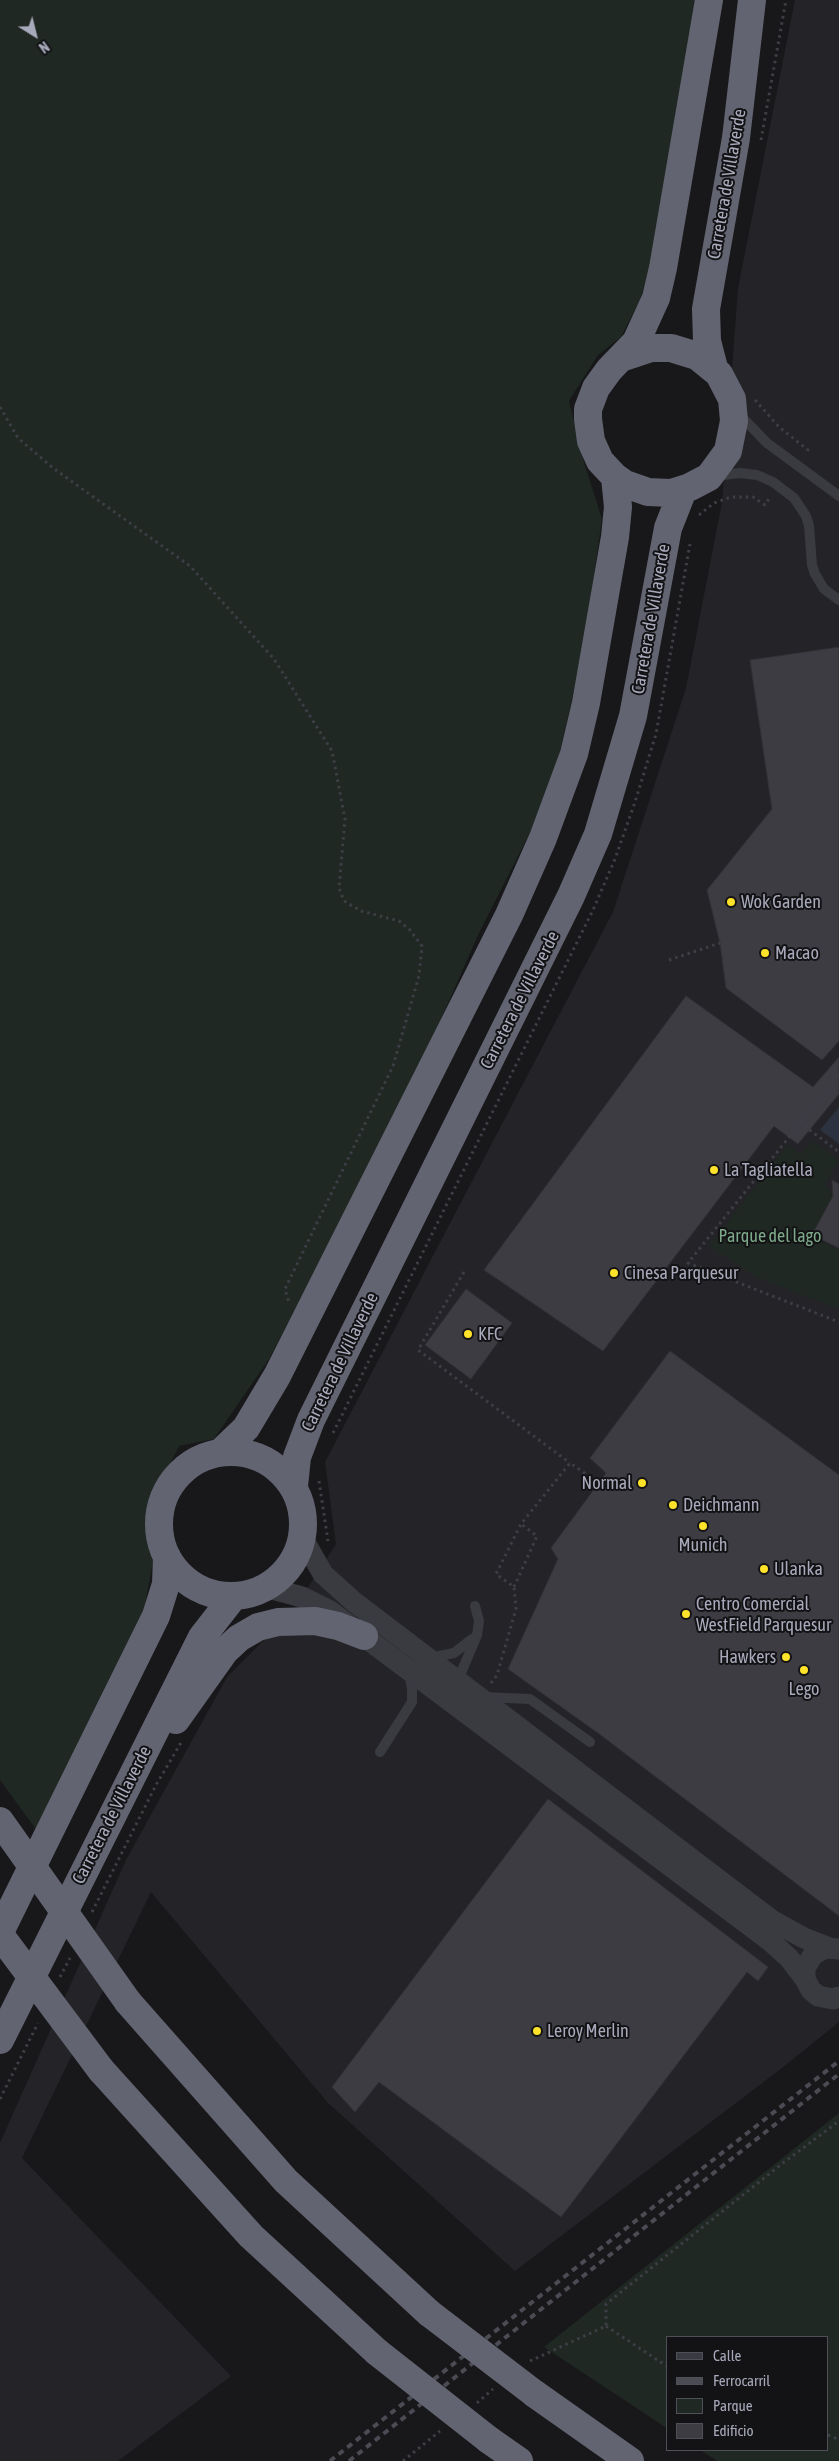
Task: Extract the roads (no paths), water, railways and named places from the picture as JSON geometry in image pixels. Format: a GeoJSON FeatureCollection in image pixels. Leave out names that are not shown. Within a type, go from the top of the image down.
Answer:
{"type":"FeatureCollection","features":[{"type":"Feature","properties":{"kind":"highway"},"geometry":{"type":"LineString","coordinates":[[624,357],[651,348],[671,348],[697,356],[714,368],[743,402],[728,451],[709,477],[683,490],[671,492],[648,492],[625,484],[615,478],[600,461],[594,450],[588,430],[588,409],[592,396],[602,378],[624,357],[640,336],[660,283],[709,0]]}},
{"type":"Feature","properties":{"kind":"highway","name":"Carretera de Villaverde"},"geometry":{"type":"LineString","coordinates":[[714,368],[707,341],[706,309],[735,146],[752,0]]}},
{"type":"Feature","properties":{"kind":"highway"},"geometry":{"type":"LineString","coordinates":[[746,57],[760,0]]}},
{"type":"Feature","properties":{"kind":"highway"},"geometry":{"type":"LineString","coordinates":[[519,2461],[488,2440],[377,2352],[251,2236],[100,2070],[0,1933],[156,1616],[166,1584],[166,1558],[158,1524],[162,1501],[167,1489],[173,1478],[192,1462],[223,1450],[238,1437],[253,1418],[509,915],[559,798],[580,731],[613,556],[618,507],[615,478]]}},
{"type":"Feature","properties":{"kind":"highway","name":"Carretera de Villaverde"},"geometry":{"type":"LineString","coordinates":[[294,1486],[297,1456],[314,1413],[571,896],[595,841],[627,740],[668,528],[683,490]]}},
{"type":"Feature","properties":{"kind":"highway"},"geometry":{"type":"LineString","coordinates":[[166,1558],[182,1577],[197,1588],[217,1595],[234,1596],[250,1594],[265,1587],[286,1571],[296,1556],[302,1537],[303,1515],[294,1486],[282,1472],[266,1461],[252,1455],[223,1450]]}},
{"type":"Feature","properties":{"kind":"highway","name":"Carretera de Villaverde"},"geometry":{"type":"LineString","coordinates":[[0,2040],[202,1637],[234,1596]]}},
{"type":"Feature","properties":{"kind":"highway"},"geometry":{"type":"LineString","coordinates":[[128,1783],[218,1660],[232,1643],[247,1632],[273,1623],[304,1620],[338,1626],[364,1636]]}},
{"type":"Feature","properties":{"kind":"highway"},"geometry":{"type":"LineString","coordinates":[[0,1821],[128,2002],[286,2181],[429,2313],[535,2394],[630,2461]]}},
{"type":"Feature","properties":{"kind":"street"},"geometry":{"type":"LineString","coordinates":[[302,1537],[317,1566],[337,1588],[481,1697],[490,1708],[773,1921],[804,1938],[834,1948]]}},
{"type":"Feature","properties":{"kind":"street"},"geometry":{"type":"LineString","coordinates":[[265,1587],[302,1597],[322,1605],[769,1940],[789,1958],[811,1990],[818,1996],[832,1999],[839,1997]]}},
{"type":"Feature","properties":{"kind":"street"},"geometry":{"type":"LineString","coordinates":[[805,1979],[805,1968],[810,1959],[820,1950],[834,1948]]}},
{"type":"Feature","properties":{"kind":"lane"},"geometry":{"type":"LineString","coordinates":[[743,402],[767,442],[839,496]]}},
{"type":"Feature","properties":{"kind":"lane"},"geometry":{"type":"LineString","coordinates":[[709,477],[740,473],[757,475],[773,482],[794,498],[806,516],[809,526],[812,564],[815,574],[824,589],[839,600]]}},
{"type":"Feature","properties":{"kind":"lane"},"geometry":{"type":"LineString","coordinates":[[458,1680],[477,1635],[479,1621],[475,1606]]}},
{"type":"Feature","properties":{"kind":"lane"},"geometry":{"type":"LineString","coordinates":[[429,1659],[454,1653],[477,1635]]}},
{"type":"Feature","properties":{"kind":"lane"},"geometry":{"type":"LineString","coordinates":[[380,1752],[412,1702],[412,1689],[408,1669]]}},
{"type":"Feature","properties":{"kind":"lane"},"geometry":{"type":"LineString","coordinates":[[481,1697],[530,1698],[590,1742]]}},
{"type":"Feature","properties":{"kind":"water"},"geometry":{"type":"Polygon","coordinates":[[[839,1107],[839,1144],[820,1130],[839,1107]]]}},
{"type":"Feature","properties":{"kind":"railway"},"geometry":{"type":"LineString","coordinates":[[330,2461],[839,2061]]}},
{"type":"Feature","properties":{"kind":"railway"},"geometry":{"type":"LineString","coordinates":[[349,2461],[839,2074]]}},
{"type":"Feature","properties":{"kind":"place","name":"Wok Garden"},"geometry":{"type":"Point","coordinates":[731,902]}},
{"type":"Feature","properties":{"kind":"place","name":"Macao"},"geometry":{"type":"Point","coordinates":[765,953]}},
{"type":"Feature","properties":{"kind":"place","name":"La Tagliatella"},"geometry":{"type":"Point","coordinates":[714,1170]}},
{"type":"Feature","properties":{"kind":"place","name":"Cinesa Parquesur"},"geometry":{"type":"Point","coordinates":[614,1273]}},
{"type":"Feature","properties":{"kind":"place","name":"KFC"},"geometry":{"type":"Point","coordinates":[468,1334]}},
{"type":"Feature","properties":{"kind":"place","name":"Normal"},"geometry":{"type":"Point","coordinates":[642,1483]}},
{"type":"Feature","properties":{"kind":"place","name":"Deichmann"},"geometry":{"type":"Point","coordinates":[673,1505]}},
{"type":"Feature","properties":{"kind":"place","name":"Munich"},"geometry":{"type":"Point","coordinates":[703,1526]}},
{"type":"Feature","properties":{"kind":"place","name":"Ulanka"},"geometry":{"type":"Point","coordinates":[764,1569]}},
{"type":"Feature","properties":{"kind":"place","name":"Centro Comercial WestField Parquesur"},"geometry":{"type":"Point","coordinates":[686,1614]}},
{"type":"Feature","properties":{"kind":"place","name":"Hawkers"},"geometry":{"type":"Point","coordinates":[786,1657]}},
{"type":"Feature","properties":{"kind":"place","name":"Lego"},"geometry":{"type":"Point","coordinates":[804,1670]}},
{"type":"Feature","properties":{"kind":"place","name":"Leroy Merlin"},"geometry":{"type":"Point","coordinates":[537,2031]}},
{"type":"Feature","properties":{"kind":"park label","name":"Parque del lago"},"geometry":{"type":"Point","coordinates":[770,1236]}}]}
